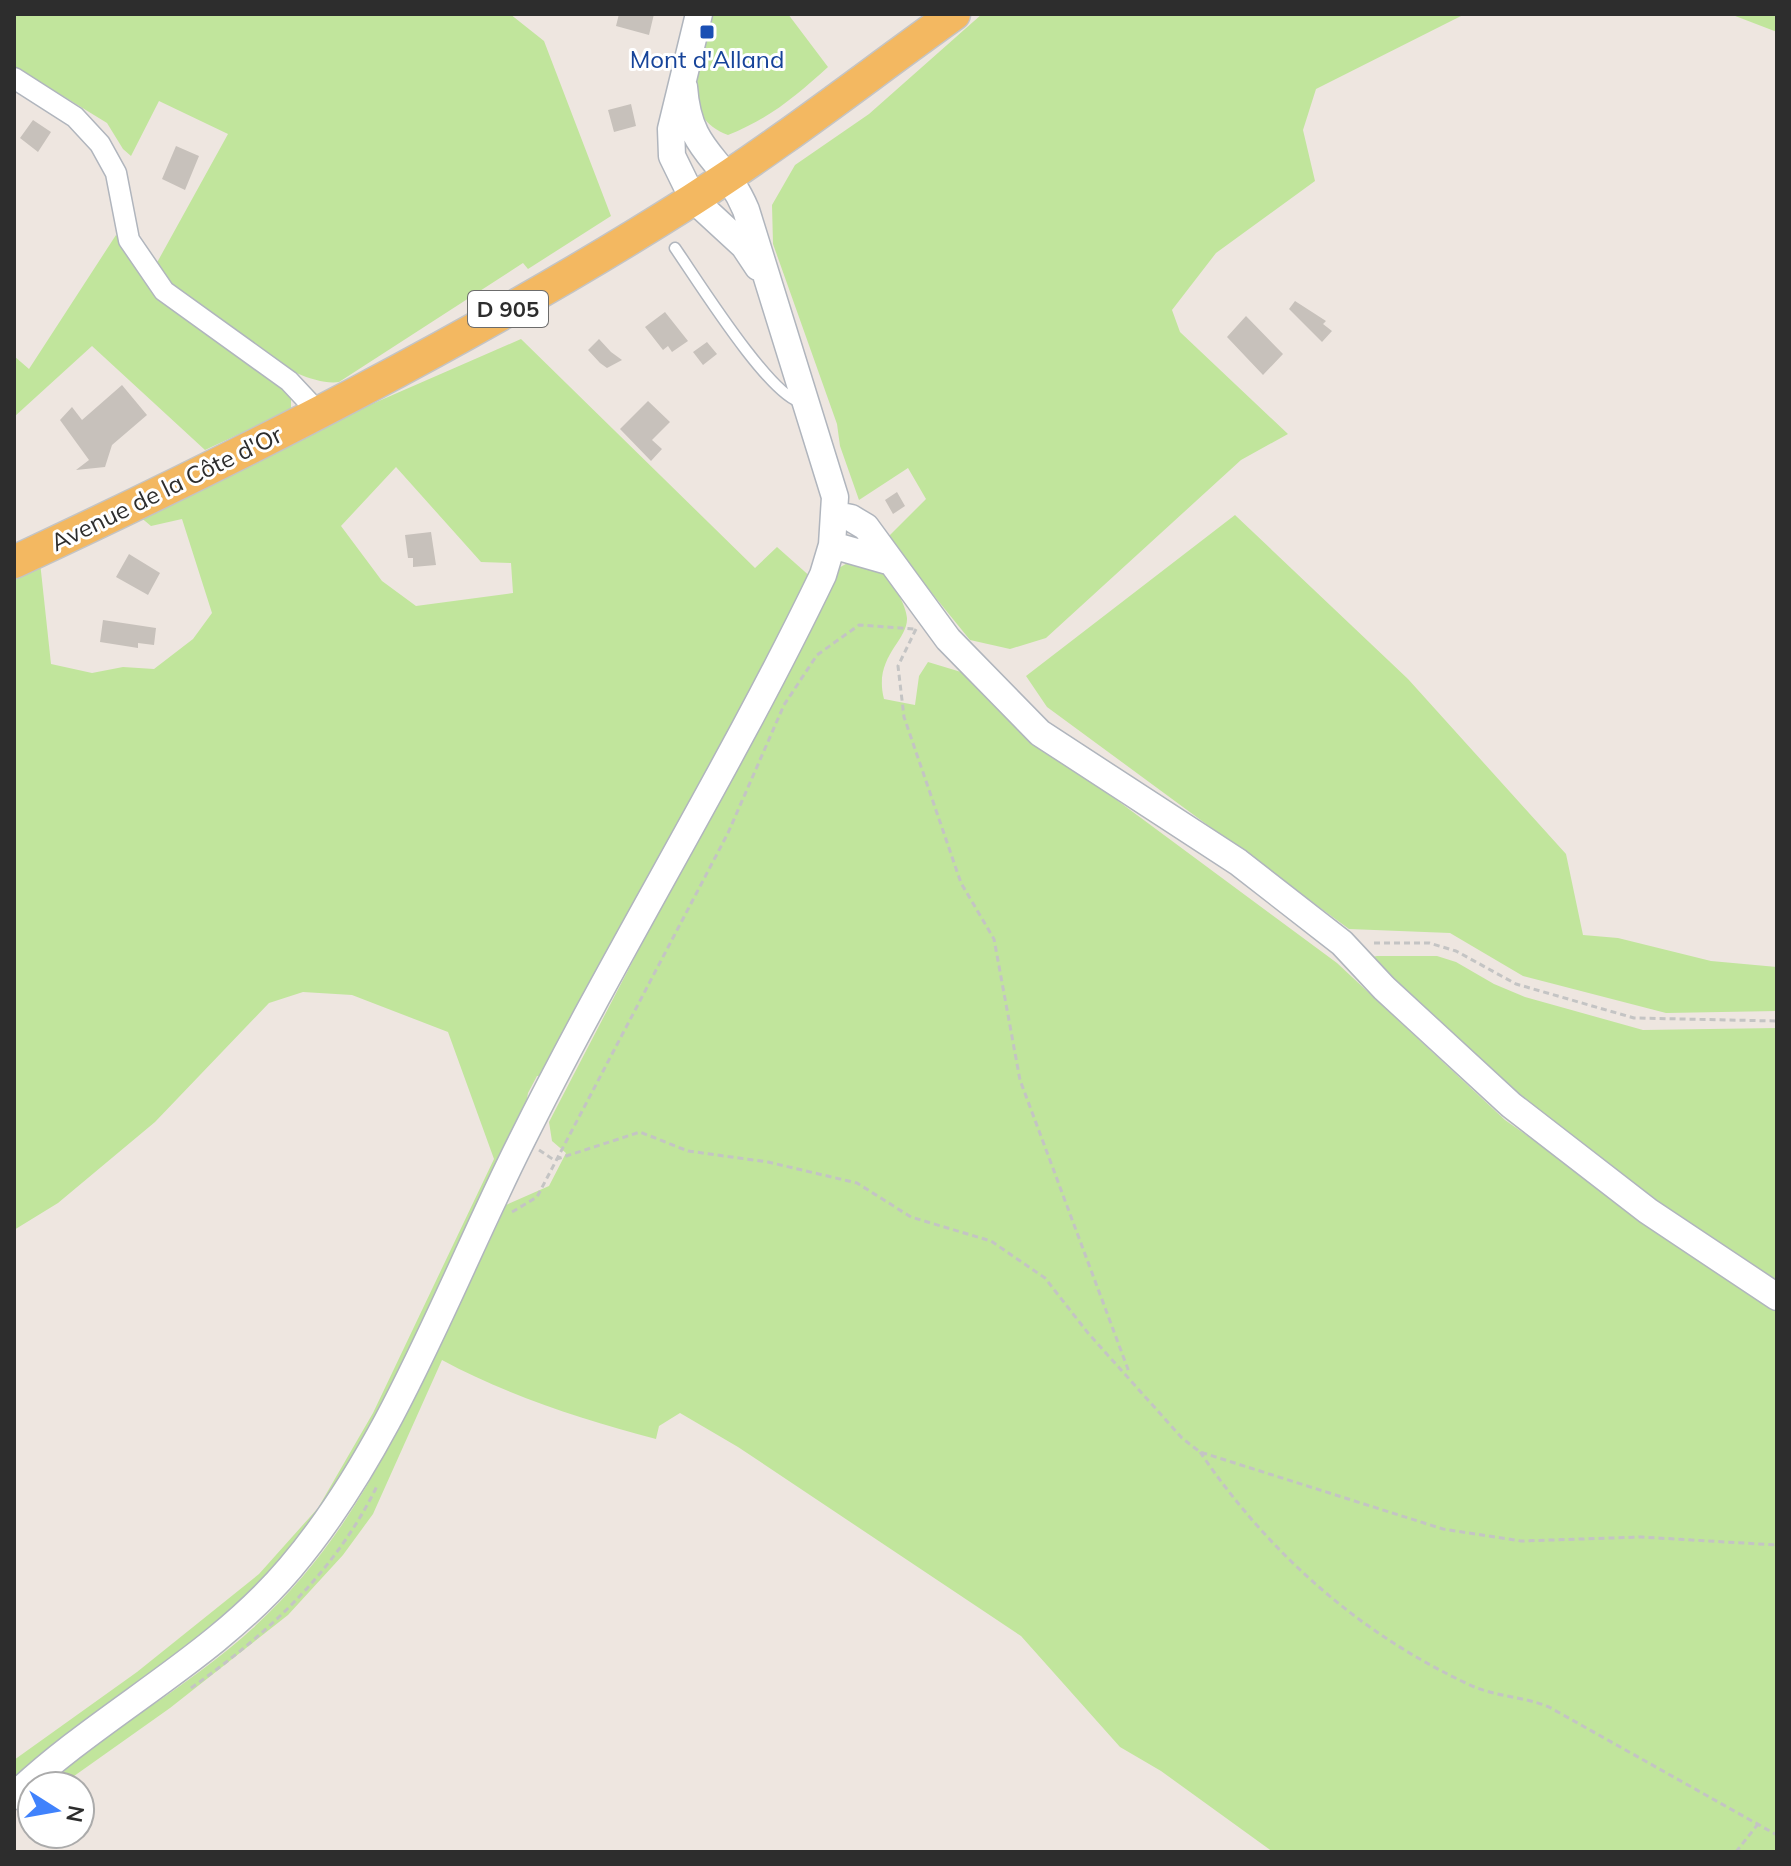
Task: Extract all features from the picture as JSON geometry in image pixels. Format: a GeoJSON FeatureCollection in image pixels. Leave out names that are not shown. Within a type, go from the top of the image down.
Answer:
{"type":"FeatureCollection","features":[{"type":"Feature","properties":{"kind":"main road","name":"D 905"},"geometry":{"type":"LineString","coordinates":[[318,412],[577,271],[693,199],[954,14]]}},
{"type":"Feature","properties":{"kind":"main road","name":"Avenue de la Côte d'Or"},"geometry":{"type":"LineString","coordinates":[[14,562],[318,412]]}},
{"type":"Feature","properties":{"kind":"street"},"geometry":{"type":"LineString","coordinates":[[699,14],[684,87],[671,129],[672,156],[693,199],[744,246],[765,276]]}},
{"type":"Feature","properties":{"kind":"street"},"geometry":{"type":"LineString","coordinates":[[14,78],[75,117],[100,144],[116,173],[129,240],[164,291],[289,381],[318,412]]}},
{"type":"Feature","properties":{"kind":"street"},"geometry":{"type":"LineString","coordinates":[[14,1796],[228,1629],[288,1571],[336,1511],[378,1437],[522,1140],[805,612],[832,545],[835,497],[750,220],[729,175],[695,138],[688,120],[684,87]]}},
{"type":"Feature","properties":{"kind":"street"},"geometry":{"type":"LineString","coordinates":[[836,515],[851,518],[866,527],[884,548],[888,561],[924,610],[1040,733],[1238,862],[1342,943],[1384,988],[1511,1105],[1648,1211],[1777,1297]]}},
{"type":"Feature","properties":{"kind":"street"},"geometry":{"type":"LineString","coordinates":[[832,545],[888,561]]}},
{"type":"Feature","properties":{"kind":"lane"},"geometry":{"type":"LineString","coordinates":[[675,248],[737,337],[782,392],[798,403],[808,402]]}},
{"type":"Feature","properties":{"kind":"path"},"geometry":{"type":"LineString","coordinates":[[924,610],[898,666],[904,717],[961,883],[994,939],[1020,1080],[1130,1376]]}},
{"type":"Feature","properties":{"kind":"path"},"geometry":{"type":"LineString","coordinates":[[1342,943],[1429,943],[1456,951],[1516,984],[1634,1018],[1777,1021]]}},
{"type":"Feature","properties":{"kind":"path"},"geometry":{"type":"LineString","coordinates":[[522,1140],[554,1160],[640,1132],[688,1151],[768,1162],[857,1183],[911,1217],[991,1241],[1045,1278],[1088,1333],[1171,1425],[1200,1452],[1224,1488],[1297,1570],[1324,1595],[1361,1622],[1468,1684],[1494,1695],[1532,1700],[1549,1707],[1777,1835]]}},
{"type":"Feature","properties":{"kind":"path"},"geometry":{"type":"LineString","coordinates":[[1200,1452],[1443,1529],[1483,1537],[1521,1541],[1641,1537],[1777,1545]]}},
{"type":"Feature","properties":{"kind":"path"},"geometry":{"type":"LineString","coordinates":[[1736,1852],[1758,1824]]}},
{"type":"Feature","properties":{"kind":"green space"},"geometry":{"type":"Polygon","coordinates":[[[14,14],[510,14],[544,41],[611,216],[528,269],[523,263],[339,382],[318,381],[267,358],[240,340],[154,268],[228,134],[159,101],[131,156],[107,123],[14,66],[14,14]]]}},
{"type":"Feature","properties":{"kind":"green space"},"geometry":{"type":"Polygon","coordinates":[[[712,14],[788,14],[828,67],[781,106],[728,135],[711,126],[701,114],[697,99],[698,66],[712,14]]]}},
{"type":"Feature","properties":{"kind":"green space"},"geometry":{"type":"Polygon","coordinates":[[[982,14],[1465,14],[1316,89],[1303,130],[1315,181],[1216,253],[1172,310],[1180,332],[1288,434],[1241,460],[1046,638],[1010,649],[970,640],[887,538],[926,499],[908,468],[859,500],[840,446],[837,424],[773,244],[772,205],[795,165],[869,114],[982,14]]]}},
{"type":"Feature","properties":{"kind":"green space"},"geometry":{"type":"Polygon","coordinates":[[[1730,14],[1777,14],[1777,32],[1730,14]]]}},
{"type":"Feature","properties":{"kind":"green space"},"geometry":{"type":"Polygon","coordinates":[[[116,235],[148,276],[291,394],[291,410],[205,450],[92,346],[14,417],[14,356],[29,369],[116,235]]]}},
{"type":"Feature","properties":{"kind":"green space"},"geometry":{"type":"Polygon","coordinates":[[[521,339],[755,568],[777,547],[813,579],[551,1075],[537,1076],[528,1093],[522,1125],[401,1382],[275,1578],[29,1770],[16,1770],[14,1782],[14,1760],[137,1672],[259,1574],[318,1508],[373,1413],[494,1159],[448,1032],[352,995],[303,992],[269,1003],[155,1122],[58,1203],[14,1230],[14,574],[40,562],[51,664],[92,673],[123,667],[154,669],[193,639],[212,613],[182,519],[151,526],[139,516],[349,414],[521,339]],[[396,467],[341,526],[382,581],[416,606],[513,593],[511,563],[481,562],[396,467]]]}},
{"type":"Feature","properties":{"kind":"green space"},"geometry":{"type":"Polygon","coordinates":[[[1235,515],[1408,679],[1566,854],[1583,935],[1618,938],[1711,961],[1777,967],[1777,1011],[1666,1013],[1523,976],[1450,933],[1349,929],[1047,707],[1026,676],[1235,515]]]}},
{"type":"Feature","properties":{"kind":"green space"},"geometry":{"type":"Polygon","coordinates":[[[851,561],[887,572],[902,601],[906,626],[883,672],[884,699],[915,705],[919,676],[928,662],[961,672],[1110,795],[1337,963],[1505,1120],[1777,1312],[1777,1852],[1273,1852],[1161,1771],[1120,1747],[1021,1636],[738,1447],[680,1413],[659,1426],[656,1439],[601,1424],[493,1385],[442,1360],[373,1514],[343,1555],[288,1615],[170,1708],[83,1770],[60,1770],[174,1690],[253,1628],[312,1565],[358,1500],[398,1429],[506,1205],[549,1186],[566,1153],[552,1141],[549,1122],[837,569],[851,561]]]}},
{"type":"Feature","properties":{"kind":"green space"},"geometry":{"type":"Polygon","coordinates":[[[1437,956],[1456,962],[1494,984],[1525,997],[1643,1030],[1777,1028],[1777,1282],[1598,1161],[1495,1081],[1367,958],[1437,956]]]}},
{"type":"Feature","properties":{"kind":"building"},"geometry":{"type":"Polygon","coordinates":[[[619,14],[654,14],[649,35],[616,26],[619,14]]]}},
{"type":"Feature","properties":{"kind":"building"},"geometry":{"type":"Polygon","coordinates":[[[631,104],[636,126],[614,132],[608,110],[631,104]]]}},
{"type":"Feature","properties":{"kind":"building"},"geometry":{"type":"Polygon","coordinates":[[[33,120],[51,132],[38,152],[20,138],[33,120]]]}},
{"type":"Feature","properties":{"kind":"building"},"geometry":{"type":"Polygon","coordinates":[[[176,146],[199,156],[185,190],[162,179],[176,146]]]}},
{"type":"Feature","properties":{"kind":"building"},"geometry":{"type":"Polygon","coordinates":[[[1295,301],[1326,321],[1323,324],[1332,331],[1322,342],[1289,309],[1295,301]]]}},
{"type":"Feature","properties":{"kind":"building"},"geometry":{"type":"Polygon","coordinates":[[[665,312],[688,341],[672,352],[668,346],[663,350],[645,327],[665,312]]]}},
{"type":"Feature","properties":{"kind":"building"},"geometry":{"type":"Polygon","coordinates":[[[1246,316],[1283,354],[1263,375],[1227,337],[1246,316]]]}},
{"type":"Feature","properties":{"kind":"building"},"geometry":{"type":"Polygon","coordinates":[[[599,339],[622,360],[607,368],[600,363],[588,350],[599,339]]]}},
{"type":"Feature","properties":{"kind":"building"},"geometry":{"type":"Polygon","coordinates":[[[707,342],[717,354],[703,365],[693,352],[707,342]]]}},
{"type":"Feature","properties":{"kind":"building"},"geometry":{"type":"Polygon","coordinates":[[[122,385],[147,415],[112,445],[105,467],[76,470],[89,460],[60,420],[72,407],[82,420],[122,385]]]}},
{"type":"Feature","properties":{"kind":"building"},"geometry":{"type":"Polygon","coordinates":[[[648,401],[670,422],[652,440],[662,449],[651,461],[620,429],[648,401]]]}},
{"type":"Feature","properties":{"kind":"building"},"geometry":{"type":"Polygon","coordinates":[[[897,492],[905,506],[893,514],[885,500],[897,492]]]}},
{"type":"Feature","properties":{"kind":"building"},"geometry":{"type":"Polygon","coordinates":[[[431,532],[436,565],[413,567],[413,558],[408,558],[405,535],[431,532]]]}},
{"type":"Feature","properties":{"kind":"building"},"geometry":{"type":"Polygon","coordinates":[[[129,554],[160,573],[148,595],[116,577],[129,554]]]}},
{"type":"Feature","properties":{"kind":"building"},"geometry":{"type":"Polygon","coordinates":[[[103,620],[156,628],[154,645],[138,643],[138,648],[100,642],[103,620]]]}},
{"type":"Feature","properties":{"kind":"place","name":"Mont d'Alland"},"geometry":{"type":"Point","coordinates":[707,32]}}]}
